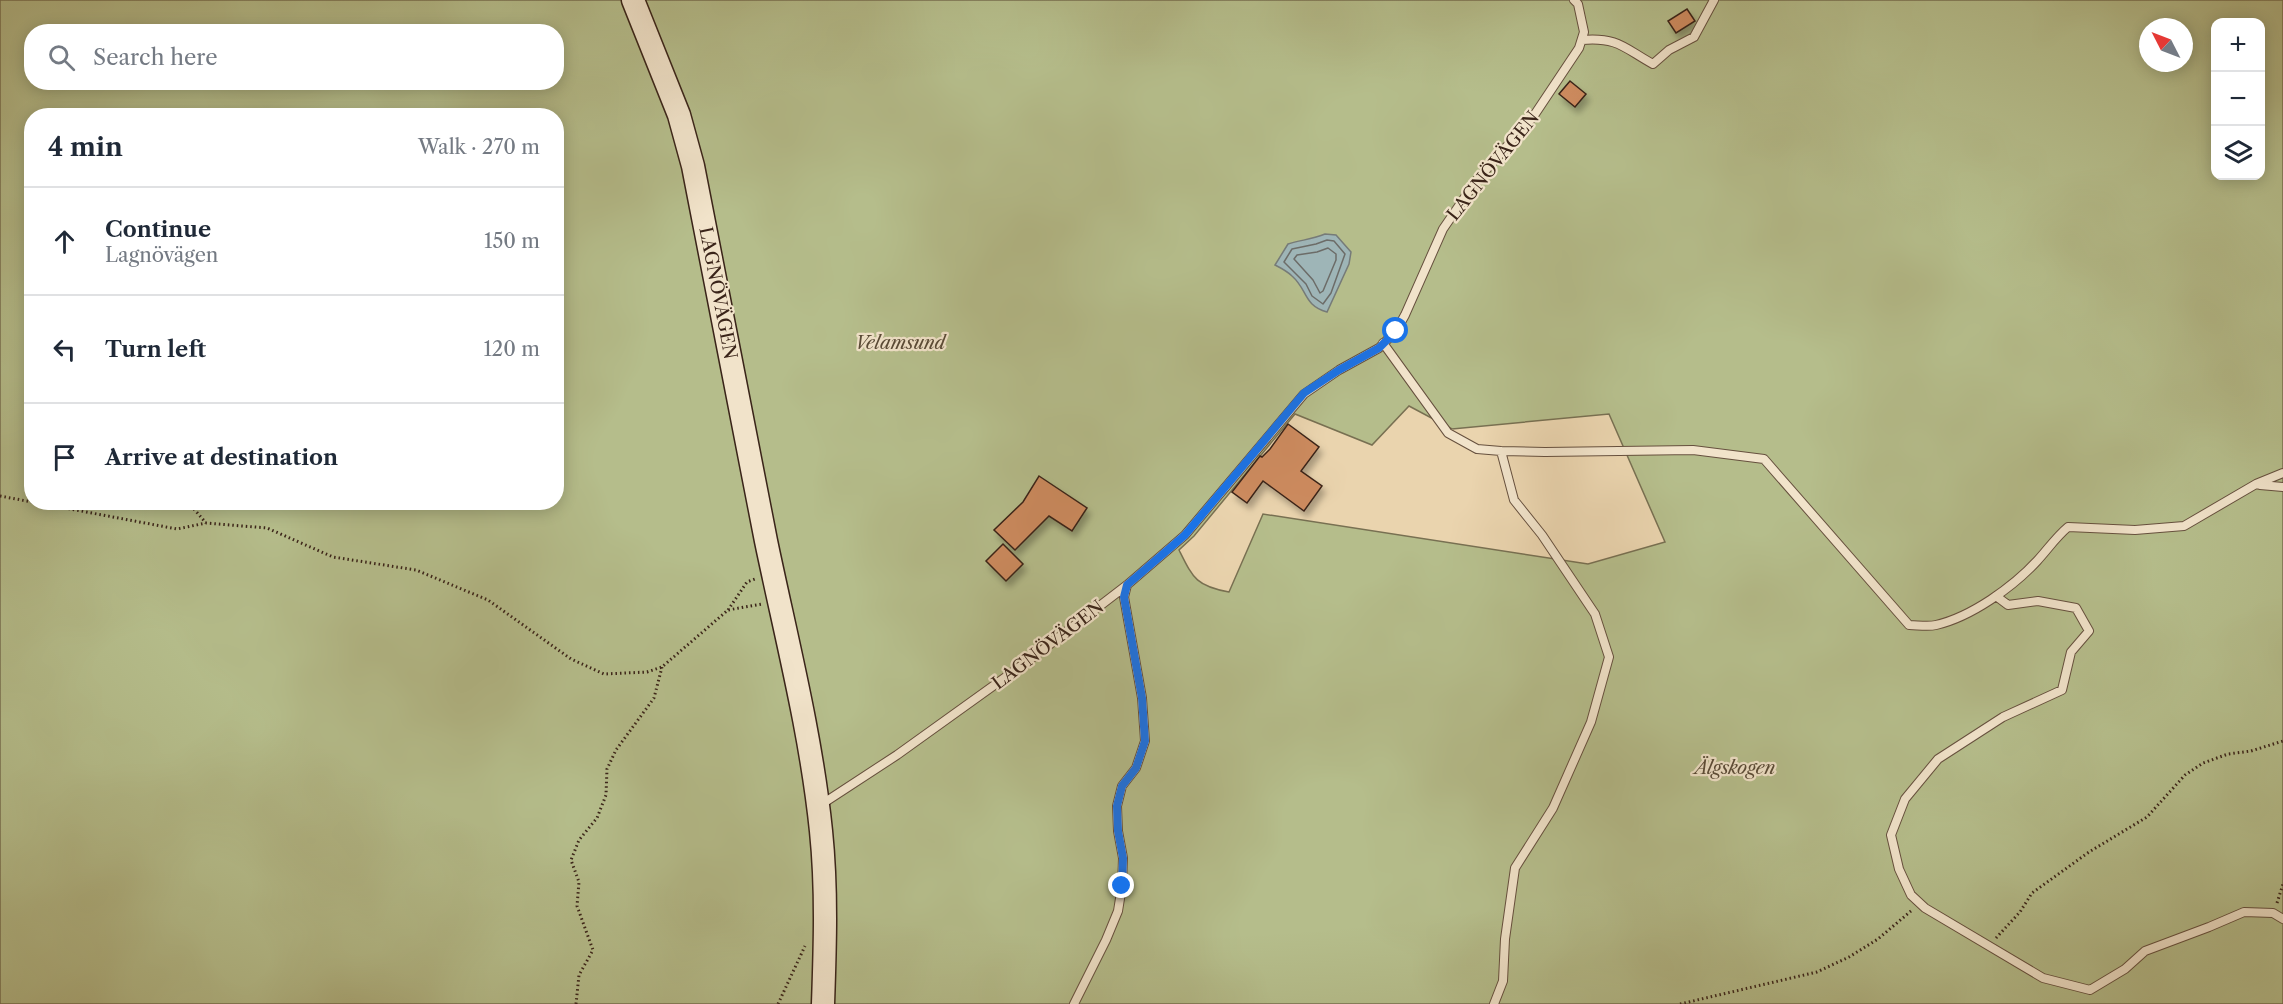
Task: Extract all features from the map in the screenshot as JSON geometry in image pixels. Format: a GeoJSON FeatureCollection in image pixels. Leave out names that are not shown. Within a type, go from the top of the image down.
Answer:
{"type":"FeatureCollection","features":[{"type":"Feature","properties":{"kind":"street","name":"LAGNÖVÄGEN"},"geometry":{"type":"LineString","coordinates":[[633,0],[679,115],[693,166],[772,572],[790,652],[821,833],[825,928],[823,1004]]}},
{"type":"Feature","properties":{"kind":"lane"},"geometry":{"type":"LineString","coordinates":[[1574,0],[1578,4],[1584,32],[1582,40],[1604,38],[1621,44],[1653,64],[1669,50],[1694,37],[1714,0]]}},
{"type":"Feature","properties":{"kind":"lane","name":"LAGNÖVÄGEN"},"geometry":{"type":"LineString","coordinates":[[818,806],[897,755],[1127,585],[1185,535],[1304,393],[1383,343],[1396,331],[1443,229],[1476,181],[1533,117],[1582,40]]}},
{"type":"Feature","properties":{"kind":"lane"},"geometry":{"type":"LineString","coordinates":[[1383,343],[1448,433],[1477,448],[1501,451],[1693,450],[1764,459],[1909,625],[1935,626],[1962,615],[1996,596],[2037,562],[2068,526],[2135,530],[2184,526],[2256,484],[2283,473]]}},
{"type":"Feature","properties":{"kind":"lane"},"geometry":{"type":"LineString","coordinates":[[1494,1004],[1503,981],[1505,939],[1515,868],[1553,808],[1591,723],[1609,657],[1595,614],[1542,535],[1514,500],[1501,451]]}},
{"type":"Feature","properties":{"kind":"lane"},"geometry":{"type":"LineString","coordinates":[[2256,484],[2283,487]]}},
{"type":"Feature","properties":{"kind":"lane"},"geometry":{"type":"LineString","coordinates":[[1074,1004],[1118,911],[1123,858],[1118,831],[1117,806],[1122,786],[1136,768],[1145,741],[1142,698],[1124,597],[1127,585]]}},
{"type":"Feature","properties":{"kind":"lane"},"geometry":{"type":"LineString","coordinates":[[1996,596],[2008,605],[2038,601],[2076,608],[2088,631],[2071,652],[2062,690],[2037,704],[2003,717],[1938,759],[1905,799],[1891,835],[1899,869],[1911,895],[1920,904],[2043,978],[2090,990],[2125,969],[2145,951],[2244,912],[2273,913],[2283,919]]}},
{"type":"Feature","properties":{"kind":"path"},"geometry":{"type":"LineString","coordinates":[[0,496],[24,500]]}},
{"type":"Feature","properties":{"kind":"path"},"geometry":{"type":"LineString","coordinates":[[75,510],[177,529],[206,523],[267,528],[333,557],[416,570],[488,600],[571,659],[604,674],[647,672],[662,667],[728,610],[747,582],[772,572]]}},
{"type":"Feature","properties":{"kind":"path"},"geometry":{"type":"LineString","coordinates":[[195,510],[206,523]]}},
{"type":"Feature","properties":{"kind":"path"},"geometry":{"type":"LineString","coordinates":[[728,610],[763,604]]}},
{"type":"Feature","properties":{"kind":"path"},"geometry":{"type":"LineString","coordinates":[[576,1004],[579,975],[593,950],[578,906],[579,882],[571,861],[579,840],[597,818],[606,795],[607,769],[616,750],[654,698],[662,667]]}},
{"type":"Feature","properties":{"kind":"path"},"geometry":{"type":"LineString","coordinates":[[1988,946],[2020,912],[2032,893],[2089,852],[2147,817],[2185,775],[2203,763],[2228,754],[2251,751],[2283,741]]}},
{"type":"Feature","properties":{"kind":"path"},"geometry":{"type":"LineString","coordinates":[[2273,913],[2283,884]]}},
{"type":"Feature","properties":{"kind":"path"},"geometry":{"type":"LineString","coordinates":[[1680,1004],[1817,972],[1849,957],[1878,939],[1920,904]]}},
{"type":"Feature","properties":{"kind":"path"},"geometry":{"type":"LineString","coordinates":[[778,1004],[803,949],[825,928]]}},
{"type":"Feature","properties":{"kind":"green space","name":"Velamsund"},"geometry":{"type":"Polygon","coordinates":[[[0,0],[2283,0],[2283,1004],[0,1004],[0,0]],[[1409,406],[1372,445],[1295,414],[1194,536],[1179,550],[1192,574],[1209,587],[1229,592],[1263,514],[1588,564],[1665,542],[1609,414],[1452,429],[1409,406]]]}},
{"type":"Feature","properties":{"kind":"water"},"geometry":{"type":"Polygon","coordinates":[[[1325,234],[1336,235],[1351,252],[1349,264],[1327,312],[1314,305],[1297,281],[1275,265],[1288,244],[1325,234]]]}},
{"type":"Feature","properties":{"kind":"building"},"geometry":{"type":"Polygon","coordinates":[[[1687,9],[1695,21],[1676,33],[1668,21],[1687,9]]]}},
{"type":"Feature","properties":{"kind":"building"},"geometry":{"type":"Polygon","coordinates":[[[1570,81],[1586,94],[1575,107],[1559,94],[1570,81]]]}},
{"type":"Feature","properties":{"kind":"building"},"geometry":{"type":"Polygon","coordinates":[[[1288,424],[1319,447],[1301,471],[1322,486],[1304,511],[1263,481],[1247,503],[1232,492],[1260,456],[1262,457],[1270,449],[1288,424]]]}},
{"type":"Feature","properties":{"kind":"building"},"geometry":{"type":"Polygon","coordinates":[[[1039,476],[1087,508],[1072,531],[1049,516],[1015,550],[994,530],[1023,502],[1039,476]]]}},
{"type":"Feature","properties":{"kind":"building"},"geometry":{"type":"Polygon","coordinates":[[[1003,544],[1023,564],[1006,581],[986,561],[1003,544]]]}},
{"type":"Feature","properties":{"kind":"route"},"geometry":{"type":"LineString","coordinates":[[1122,886],[1123,858],[1118,831],[1117,806],[1122,786],[1136,768],[1145,741],[1142,698],[1124,597],[1127,585],[1185,535],[1304,393],[1379,348],[1396,331]]}},
{"type":"Feature","properties":{"kind":"park label","name":"Älgskogen"},"geometry":{"type":"Point","coordinates":[1735,768]}}]}
